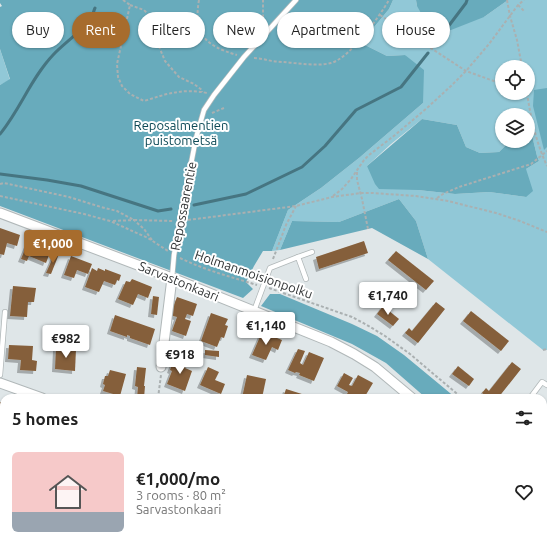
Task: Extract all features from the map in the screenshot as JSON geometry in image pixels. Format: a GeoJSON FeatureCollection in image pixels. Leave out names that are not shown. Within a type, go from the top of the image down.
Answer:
{"type":"FeatureCollection","features":[{"type":"Feature","properties":{"kind":"street","name":"Sarvastonkaari"},"geometry":{"type":"LineString","coordinates":[[0,213],[172,278],[331,342],[354,354],[385,374],[408,394]]}},
{"type":"Feature","properties":{"kind":"street","name":"Repossaarentie"},"geometry":{"type":"LineString","coordinates":[[161,367],[172,278]]}},
{"type":"Feature","properties":{"kind":"street"},"geometry":{"type":"LineString","coordinates":[[0,383],[31,394]]}},
{"type":"Feature","properties":{"kind":"lane","name":"Repossaarentie"},"geometry":{"type":"LineString","coordinates":[[172,278],[174,254],[180,221],[196,138],[203,112],[214,95],[244,57],[296,0]]}},
{"type":"Feature","properties":{"kind":"lane"},"geometry":{"type":"LineString","coordinates":[[254,311],[270,268],[312,252]]}},
{"type":"Feature","properties":{"kind":"lane"},"geometry":{"type":"LineString","coordinates":[[298,257],[306,279]]}},
{"type":"Feature","properties":{"kind":"lane"},"geometry":{"type":"LineString","coordinates":[[0,375],[5,312]]}},
{"type":"Feature","properties":{"kind":"lane"},"geometry":{"type":"LineString","coordinates":[[533,394],[542,382],[547,385]]}},
{"type":"Feature","properties":{"kind":"path"},"geometry":{"type":"LineString","coordinates":[[123,0],[130,5],[144,10],[150,16],[153,32],[165,61],[179,77],[194,84],[202,90],[202,92]]}},
{"type":"Feature","properties":{"kind":"path"},"geometry":{"type":"LineString","coordinates":[[199,0],[198,27],[207,41],[215,47],[244,57],[257,58],[273,62],[314,64],[331,63],[339,60],[364,35],[380,15],[389,0]]}},
{"type":"Feature","properties":{"kind":"path"},"geometry":{"type":"LineString","coordinates":[[262,12],[263,0]]}},
{"type":"Feature","properties":{"kind":"path"},"geometry":{"type":"LineString","coordinates":[[507,0],[521,60]]}},
{"type":"Feature","properties":{"kind":"path"},"geometry":{"type":"LineString","coordinates":[[332,197],[351,179],[369,155],[427,108],[466,71],[489,44],[518,5],[524,0]]}},
{"type":"Feature","properties":{"kind":"path"},"geometry":{"type":"LineString","coordinates":[[130,5],[117,64],[118,77],[122,86],[130,94],[144,101],[166,94],[189,90],[214,95]]}},
{"type":"Feature","properties":{"kind":"path"},"geometry":{"type":"LineString","coordinates":[[518,5],[524,11]]}},
{"type":"Feature","properties":{"kind":"path"},"geometry":{"type":"LineString","coordinates":[[380,15],[466,71],[495,81]]}},
{"type":"Feature","properties":{"kind":"path"},"geometry":{"type":"LineString","coordinates":[[528,100],[532,121],[542,155],[547,166]]}},
{"type":"Feature","properties":{"kind":"path"},"geometry":{"type":"LineString","coordinates":[[203,112],[210,113],[224,108]]}},
{"type":"Feature","properties":{"kind":"path"},"geometry":{"type":"LineString","coordinates":[[437,198],[459,187],[531,164],[547,151]]}},
{"type":"Feature","properties":{"kind":"path"},"geometry":{"type":"LineString","coordinates":[[357,171],[357,180],[368,229]]}},
{"type":"Feature","properties":{"kind":"path"},"geometry":{"type":"LineString","coordinates":[[0,184],[4,183],[69,197],[117,211],[134,220],[144,229],[152,240]]}},
{"type":"Feature","properties":{"kind":"path"},"geometry":{"type":"LineString","coordinates":[[110,221],[180,221],[296,206],[332,197],[360,193],[394,194],[437,198],[496,213],[547,232]]}},
{"type":"Feature","properties":{"kind":"path","name":"Holmanmoisionpolku"},"geometry":{"type":"LineString","coordinates":[[0,196],[110,221],[133,230],[194,264],[217,273],[264,287],[352,317],[385,336],[410,354],[457,394]]}},
{"type":"Feature","properties":{"kind":"path"},"geometry":{"type":"LineString","coordinates":[[270,268],[286,225],[296,206]]}},
{"type":"Feature","properties":{"kind":"path"},"geometry":{"type":"LineString","coordinates":[[543,350],[547,349]]}},
{"type":"Feature","properties":{"kind":"path"},"geometry":{"type":"LineString","coordinates":[[158,394],[161,367]]}},
{"type":"Feature","properties":{"kind":"shaded area"},"geometry":{"type":"Polygon","coordinates":[[[393,0],[416,0],[417,6],[484,17],[508,0],[547,0],[547,350],[543,350],[428,259],[416,221],[399,199],[339,222],[292,221],[280,250],[272,251],[288,210],[321,188],[359,158],[423,103],[405,55],[387,56],[371,48],[374,48],[374,27],[382,18],[382,48],[450,48],[450,12],[387,12],[393,0]],[[495,108],[495,148],[503,148],[499,152],[480,153],[466,147],[457,125],[422,119],[367,166],[418,190],[455,194],[489,192],[526,197],[526,169],[539,161],[535,148],[535,108],[495,108]]]}},
{"type":"Feature","properties":{"kind":"shaded area"},"geometry":{"type":"Polygon","coordinates":[[[0,49],[10,80],[0,85],[0,49]]]}},
{"type":"Feature","properties":{"kind":"green space","name":"Reposalmentien puistometsä"},"geometry":{"type":"Polygon","coordinates":[[[0,0],[393,0],[387,12],[382,12],[382,18],[374,27],[374,12],[277,12],[277,48],[371,48],[387,56],[405,55],[424,70],[423,103],[359,158],[321,188],[288,210],[272,251],[263,251],[246,282],[253,289],[243,298],[0,206],[0,85],[10,79],[0,49],[0,7],[2,6],[0,0]]]}},
{"type":"Feature","properties":{"kind":"green space"},"geometry":{"type":"Polygon","coordinates":[[[416,0],[508,0],[484,17],[450,30],[450,12],[420,12],[416,0]]]}},
{"type":"Feature","properties":{"kind":"green space"},"geometry":{"type":"Polygon","coordinates":[[[547,88],[547,147],[544,150],[535,114],[535,108],[533,106],[533,100],[535,100],[535,90],[547,88]]]}},
{"type":"Feature","properties":{"kind":"green space"},"geometry":{"type":"Polygon","coordinates":[[[422,119],[457,125],[466,147],[480,153],[499,152],[503,148],[535,148],[539,161],[526,169],[533,191],[526,197],[489,192],[455,194],[418,190],[379,189],[375,184],[367,166],[422,119]]]}},
{"type":"Feature","properties":{"kind":"green space"},"geometry":{"type":"Polygon","coordinates":[[[399,199],[416,221],[428,259],[372,228],[280,250],[292,221],[339,222],[399,199]]]}},
{"type":"Feature","properties":{"kind":"green space"},"geometry":{"type":"Polygon","coordinates":[[[270,294],[280,294],[352,324],[377,336],[404,355],[451,394],[421,394],[386,363],[352,344],[261,306],[270,294]]]}},
{"type":"Feature","properties":{"kind":"building"},"geometry":{"type":"Polygon","coordinates":[[[0,228],[20,235],[17,246],[7,243],[4,255],[0,254],[0,228]]]}},
{"type":"Feature","properties":{"kind":"building"},"geometry":{"type":"Polygon","coordinates":[[[35,240],[52,247],[46,263],[29,256],[27,261],[21,259],[28,242],[34,244],[35,240]]]}},
{"type":"Feature","properties":{"kind":"building"},"geometry":{"type":"Polygon","coordinates":[[[364,241],[368,253],[319,269],[316,257],[364,241]]]}},
{"type":"Feature","properties":{"kind":"building"},"geometry":{"type":"Polygon","coordinates":[[[396,251],[434,281],[426,290],[388,260],[396,251]]]}},
{"type":"Feature","properties":{"kind":"building"},"geometry":{"type":"Polygon","coordinates":[[[55,253],[59,254],[51,274],[46,273],[55,253]]]}},
{"type":"Feature","properties":{"kind":"building"},"geometry":{"type":"Polygon","coordinates":[[[71,256],[92,264],[88,274],[77,270],[74,278],[64,275],[71,256]]]}},
{"type":"Feature","properties":{"kind":"building"},"geometry":{"type":"Polygon","coordinates":[[[92,268],[97,271],[98,268],[105,271],[105,269],[121,275],[119,281],[117,280],[115,285],[104,281],[99,292],[85,287],[92,268]]]}},
{"type":"Feature","properties":{"kind":"building"},"geometry":{"type":"Polygon","coordinates":[[[132,279],[152,287],[148,298],[138,294],[133,305],[118,299],[126,281],[130,282],[132,279]]]}},
{"type":"Feature","properties":{"kind":"building"},"geometry":{"type":"Polygon","coordinates":[[[13,286],[36,288],[34,302],[28,302],[27,317],[10,316],[13,286]]]}},
{"type":"Feature","properties":{"kind":"building"},"geometry":{"type":"Polygon","coordinates":[[[153,296],[159,297],[157,315],[151,314],[153,296]]]}},
{"type":"Feature","properties":{"kind":"building"},"geometry":{"type":"Polygon","coordinates":[[[177,297],[197,304],[193,316],[187,314],[185,319],[191,321],[186,336],[172,331],[177,317],[170,315],[177,297]]]}},
{"type":"Feature","properties":{"kind":"building"},"geometry":{"type":"Polygon","coordinates":[[[436,302],[445,309],[418,343],[405,333],[409,328],[412,331],[436,302]]]}},
{"type":"Feature","properties":{"kind":"building"},"geometry":{"type":"Polygon","coordinates":[[[383,306],[399,319],[393,326],[377,314],[383,306]]]}},
{"type":"Feature","properties":{"kind":"building"},"geometry":{"type":"Polygon","coordinates":[[[471,311],[509,341],[501,351],[463,321],[471,311]]]}},
{"type":"Feature","properties":{"kind":"building"},"geometry":{"type":"Polygon","coordinates":[[[211,313],[228,319],[225,325],[228,326],[224,338],[221,337],[217,347],[201,341],[211,313]]]}},
{"type":"Feature","properties":{"kind":"building"},"geometry":{"type":"Polygon","coordinates":[[[115,315],[155,329],[150,345],[130,338],[130,336],[127,335],[127,337],[110,331],[115,315]]]}},
{"type":"Feature","properties":{"kind":"building"},"geometry":{"type":"Polygon","coordinates":[[[262,332],[282,340],[278,350],[272,347],[266,360],[252,355],[262,332]]]}},
{"type":"Feature","properties":{"kind":"building"},"geometry":{"type":"Polygon","coordinates":[[[9,345],[33,346],[32,360],[37,361],[36,371],[20,370],[21,360],[8,359],[9,345]]]}},
{"type":"Feature","properties":{"kind":"building"},"geometry":{"type":"Polygon","coordinates":[[[56,348],[76,349],[75,371],[55,369],[56,348]]]}},
{"type":"Feature","properties":{"kind":"building"},"geometry":{"type":"Polygon","coordinates":[[[298,349],[305,351],[300,363],[303,365],[309,352],[324,358],[314,381],[299,375],[300,373],[295,373],[288,370],[298,349]]]}},
{"type":"Feature","properties":{"kind":"building"},"geometry":{"type":"Polygon","coordinates":[[[205,350],[219,351],[219,357],[205,355],[205,350]]]}},
{"type":"Feature","properties":{"kind":"building"},"geometry":{"type":"Polygon","coordinates":[[[175,357],[188,362],[185,368],[192,371],[185,391],[167,384],[175,357]]]}},
{"type":"Feature","properties":{"kind":"building"},"geometry":{"type":"Polygon","coordinates":[[[512,362],[521,369],[501,394],[482,393],[486,388],[489,391],[512,362]]]}},
{"type":"Feature","properties":{"kind":"building"},"geometry":{"type":"Polygon","coordinates":[[[458,366],[474,379],[469,386],[452,374],[458,366]]]}},
{"type":"Feature","properties":{"kind":"building"},"geometry":{"type":"Polygon","coordinates":[[[137,367],[146,368],[144,394],[137,394],[138,387],[135,386],[137,367]]]}},
{"type":"Feature","properties":{"kind":"building"},"geometry":{"type":"Polygon","coordinates":[[[208,367],[219,372],[215,380],[225,384],[221,394],[200,385],[208,367]]]}},
{"type":"Feature","properties":{"kind":"building"},"geometry":{"type":"Polygon","coordinates":[[[110,370],[126,374],[121,394],[113,394],[103,391],[105,376],[108,376],[110,370]]]}},
{"type":"Feature","properties":{"kind":"building"},"geometry":{"type":"Polygon","coordinates":[[[344,373],[353,378],[349,385],[352,386],[358,375],[373,383],[366,394],[347,394],[348,392],[337,386],[344,373]]]}},
{"type":"Feature","properties":{"kind":"building"},"geometry":{"type":"Polygon","coordinates":[[[247,375],[266,379],[263,394],[243,394],[247,375]]]}},
{"type":"Feature","properties":{"kind":"building"},"geometry":{"type":"Polygon","coordinates":[[[286,389],[302,394],[284,394],[286,389]]]}},
{"type":"Feature","properties":{"kind":"waterway"},"geometry":{"type":"LineString","coordinates":[[450,24],[467,0]]}},
{"type":"Feature","properties":{"kind":"waterway"},"geometry":{"type":"LineString","coordinates":[[0,134],[14,115],[45,64],[57,50],[84,27],[92,16],[95,8]]}},
{"type":"Feature","properties":{"kind":"waterway"},"geometry":{"type":"LineString","coordinates":[[194,205],[246,194],[302,167],[325,146],[356,110],[401,87],[428,53]]}},
{"type":"Feature","properties":{"kind":"waterway"},"geometry":{"type":"LineString","coordinates":[[0,174],[81,186],[158,211],[171,209]]}}]}
